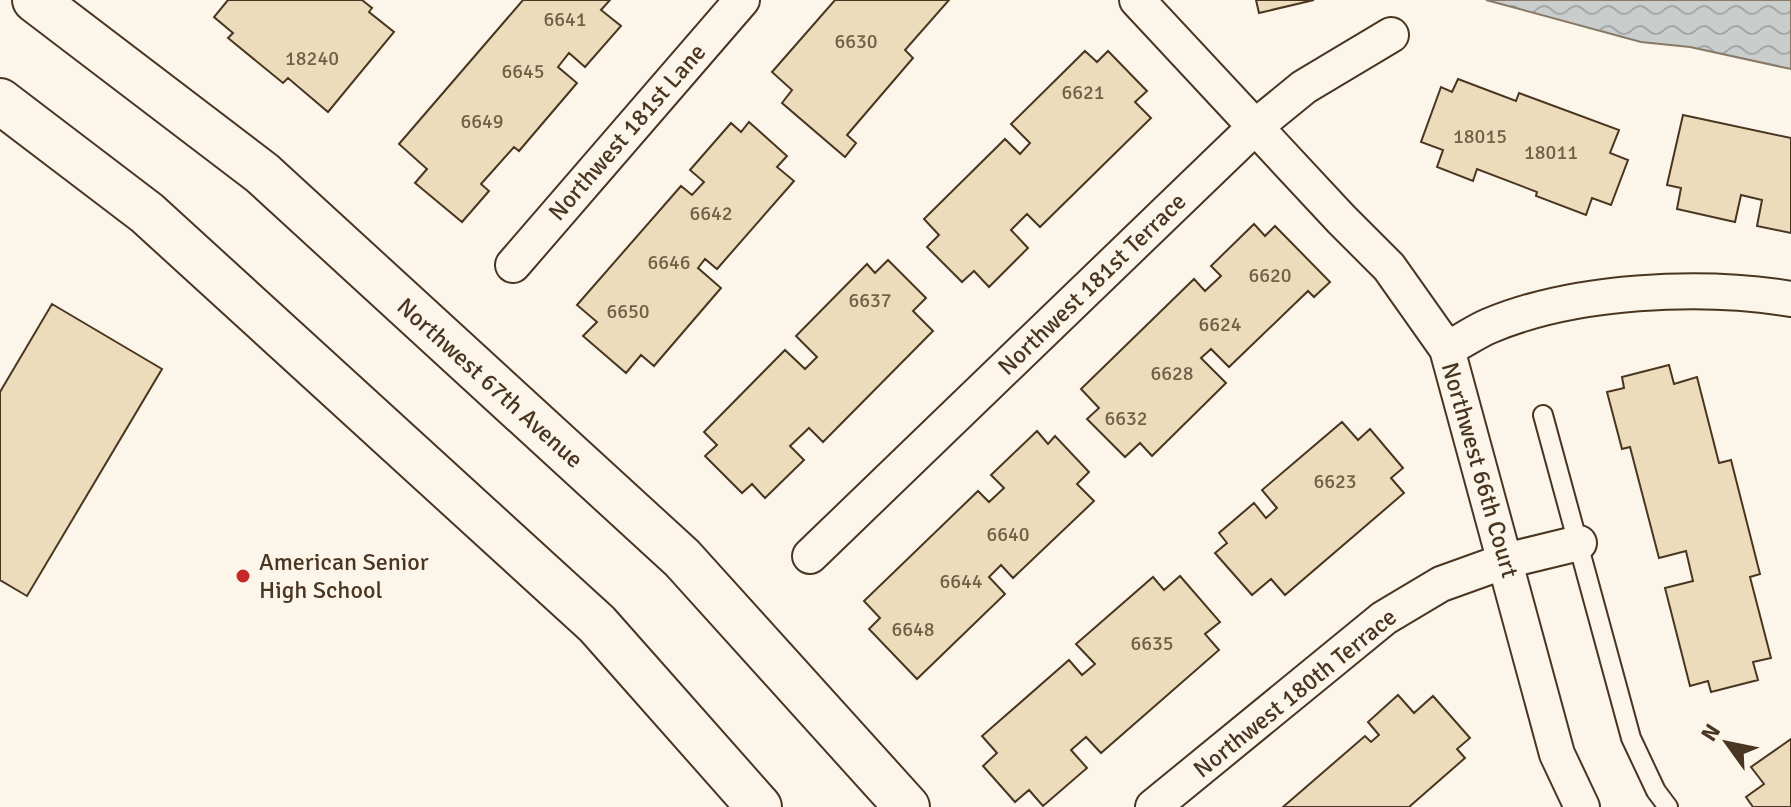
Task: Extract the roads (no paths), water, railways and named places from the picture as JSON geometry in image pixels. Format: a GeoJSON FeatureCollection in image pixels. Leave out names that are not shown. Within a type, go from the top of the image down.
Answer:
{"type":"FeatureCollection","features":[{"type":"Feature","properties":{"kind":"main road","name":"Northwest 67th Avenue"},"geometry":{"type":"LineString","coordinates":[[35,0],[262,173],[670,547],[907,807]]}},
{"type":"Feature","properties":{"kind":"main road"},"geometry":{"type":"LineString","coordinates":[[0,101],[147,213],[597,624],[759,807]]}},
{"type":"Feature","properties":{"kind":"street","name":"Northwest 181st Lane"},"geometry":{"type":"LineString","coordinates":[[513,265],[742,0]]}},
{"type":"Feature","properties":{"kind":"street","name":"Northwest 66th Court"},"geometry":{"type":"LineString","coordinates":[[1137,0],[1389,267],[1447,349],[1557,754],[1582,807]]}},
{"type":"Feature","properties":{"kind":"street","name":"Northwest 181st Terrace"},"geometry":{"type":"LineString","coordinates":[[810,556],[1255,127],[1304,87],[1391,35]]}},
{"type":"Feature","properties":{"kind":"street"},"geometry":{"type":"LineString","coordinates":[[1447,349],[1488,326],[1528,312],[1617,293],[1753,292],[1791,299]]}},
{"type":"Feature","properties":{"kind":"street","name":"Northwest 180th Terrace"},"geometry":{"type":"LineString","coordinates":[[1153,807],[1384,618],[1441,584],[1505,561],[1579,543]]}},
{"type":"Feature","properties":{"kind":"lane"},"geometry":{"type":"LineString","coordinates":[[1543,415],[1631,738],[1656,791],[1668,807]]}},
{"type":"Feature","properties":{"kind":"water"},"geometry":{"type":"Polygon","coordinates":[[[1486,0],[1791,0],[1791,69],[1690,47],[1641,42],[1486,0]]]}},
{"type":"Feature","properties":{"kind":"place","name":"American Senior High School"},"geometry":{"type":"Point","coordinates":[243,576]}}]}
